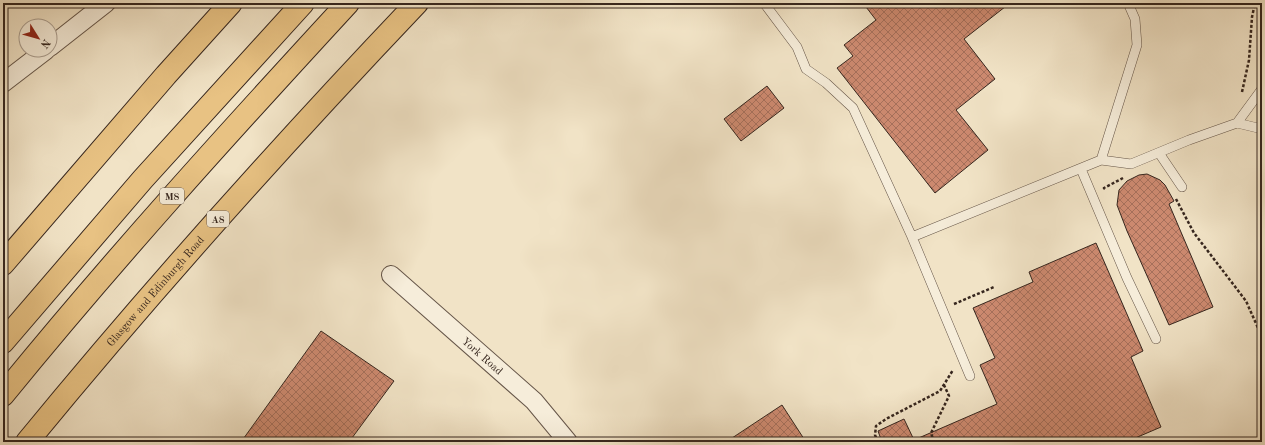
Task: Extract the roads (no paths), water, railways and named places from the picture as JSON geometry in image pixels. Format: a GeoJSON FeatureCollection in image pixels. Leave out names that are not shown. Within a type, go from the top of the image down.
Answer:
{"type":"FeatureCollection","features":[{"type":"Feature","properties":{"kind":"highway"},"geometry":{"type":"LineString","coordinates":[[3,264],[161,80],[231,3]]}},
{"type":"Feature","properties":{"kind":"highway"},"geometry":{"type":"LineString","coordinates":[[3,342],[143,179],[303,3]]}},
{"type":"Feature","properties":{"kind":"highway","name":"M8"},"geometry":{"type":"LineString","coordinates":[[3,395],[168,201],[348,3]]}},
{"type":"Feature","properties":{"kind":"highway","name":"Glasgow and Edinburgh Road"},"geometry":{"type":"LineString","coordinates":[[27,442],[216,220],[417,3]]}},
{"type":"Feature","properties":{"kind":"street"},"geometry":{"type":"LineString","coordinates":[[58,41],[106,3]]}},
{"type":"Feature","properties":{"kind":"street"},"geometry":{"type":"LineString","coordinates":[[3,83],[36,58]]}},
{"type":"Feature","properties":{"kind":"street","name":"York Road"},"geometry":{"type":"LineString","coordinates":[[391,275],[534,401],[568,442]]}},
{"type":"Feature","properties":{"kind":"lane"},"geometry":{"type":"LineString","coordinates":[[764,3],[797,47],[806,69],[826,83],[853,108],[912,237],[970,376]]}},
{"type":"Feature","properties":{"kind":"lane"},"geometry":{"type":"LineString","coordinates":[[1101,160],[1137,45],[1135,19],[1128,3]]}},
{"type":"Feature","properties":{"kind":"lane"},"geometry":{"type":"LineString","coordinates":[[1237,123],[1262,89]]}},
{"type":"Feature","properties":{"kind":"lane"},"geometry":{"type":"LineString","coordinates":[[912,237],[1101,160],[1131,164],[1189,140],[1237,123],[1262,129]]}},
{"type":"Feature","properties":{"kind":"lane"},"geometry":{"type":"LineString","coordinates":[[1159,153],[1182,187]]}},
{"type":"Feature","properties":{"kind":"lane"},"geometry":{"type":"LineString","coordinates":[[1081,169],[1127,278],[1156,339]]}}]}
